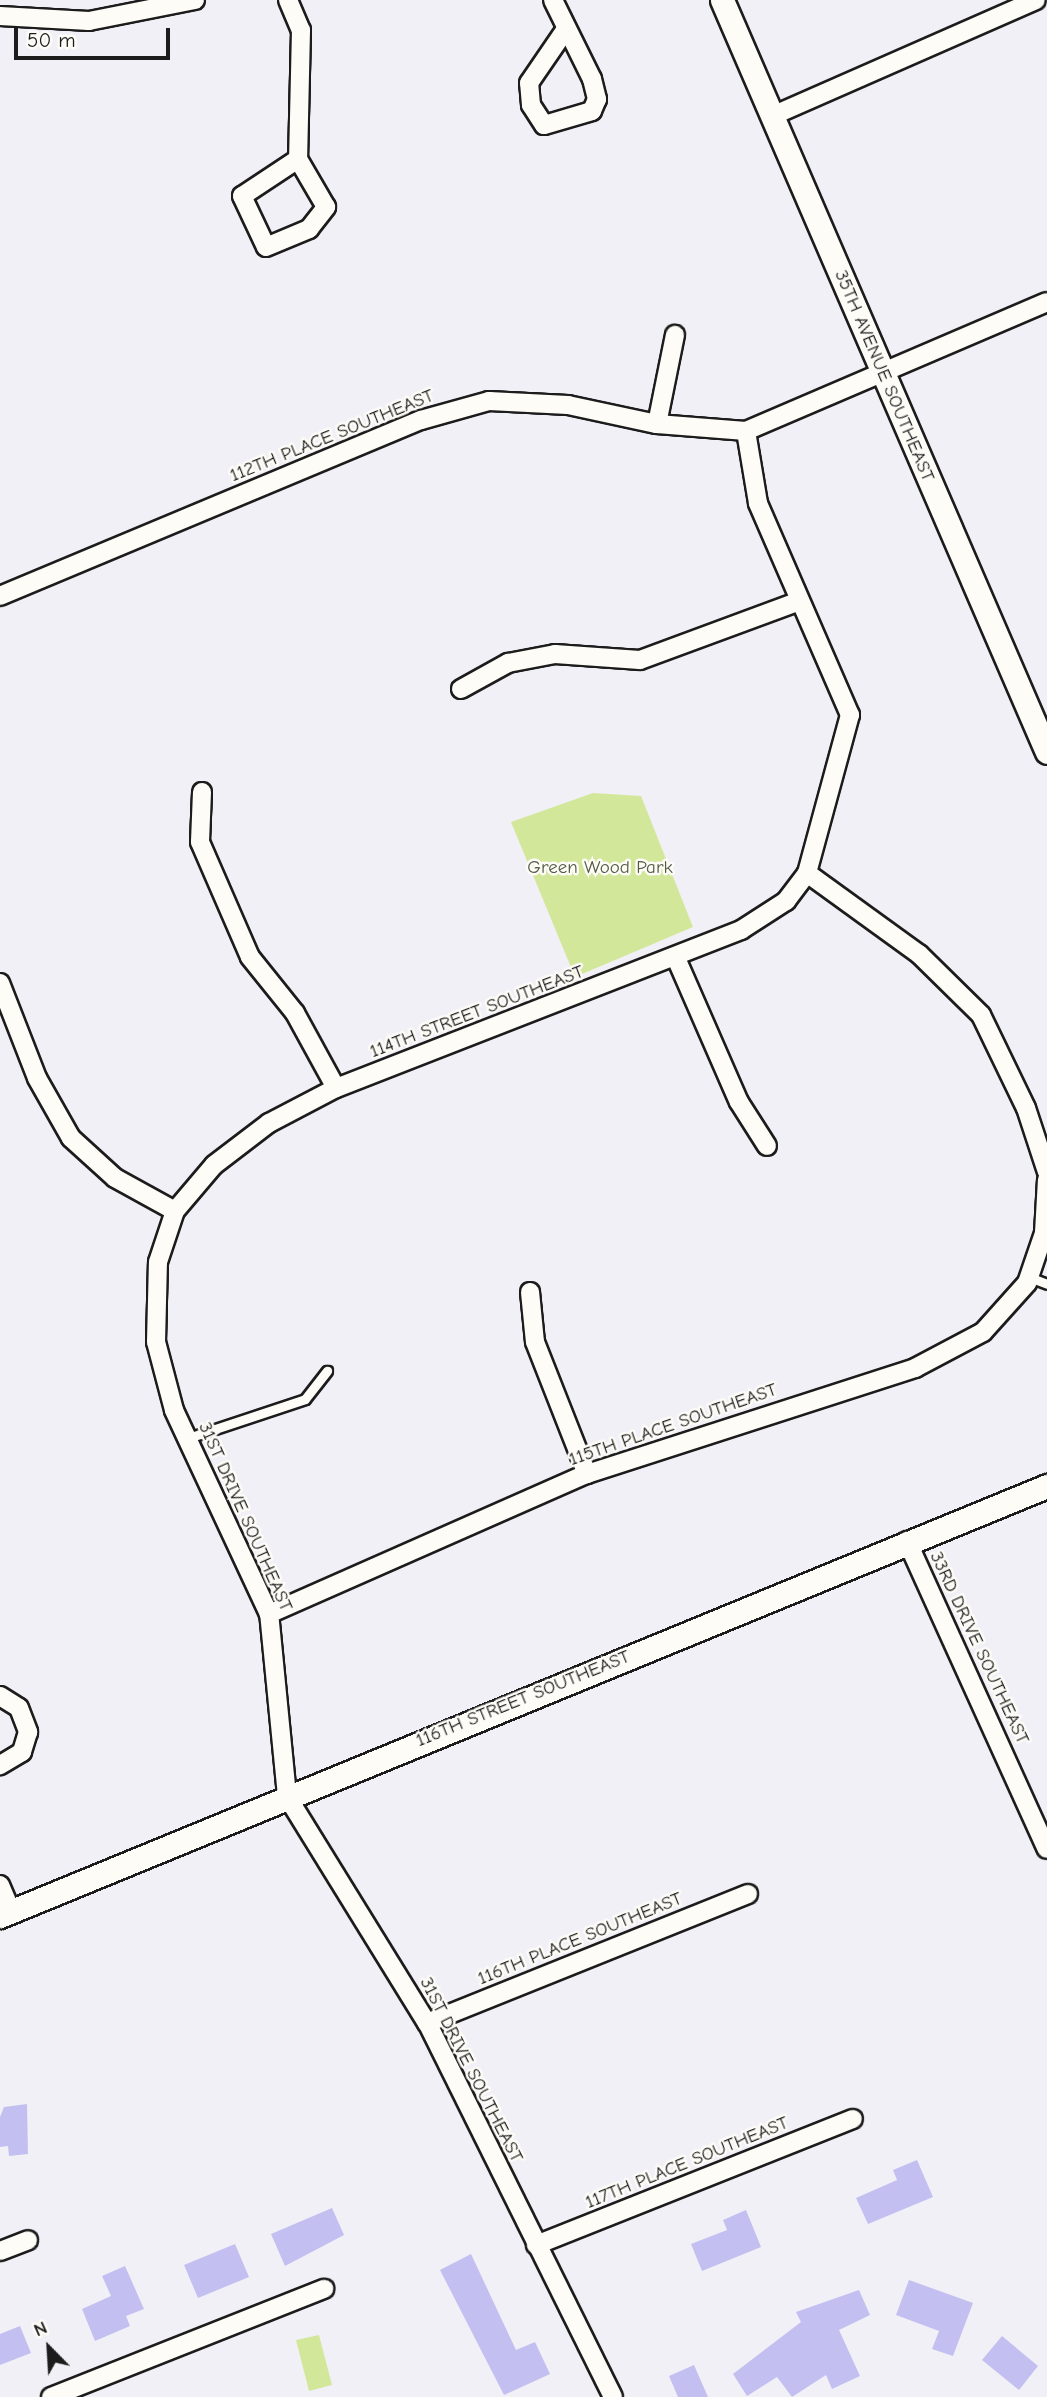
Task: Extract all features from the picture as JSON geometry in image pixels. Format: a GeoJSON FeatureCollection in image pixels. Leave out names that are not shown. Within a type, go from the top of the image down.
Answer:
{"type":"FeatureCollection","features":[{"type":"Feature","properties":{"kind":"street"},"geometry":{"type":"LineString","coordinates":[[0,16],[89,20],[195,0]]}},
{"type":"Feature","properties":{"kind":"street"},"geometry":{"type":"LineString","coordinates":[[288,0],[301,30],[298,159],[326,207],[309,229],[266,247],[242,196],[298,159]]}},
{"type":"Feature","properties":{"kind":"street"},"geometry":{"type":"LineString","coordinates":[[553,0],[566,29],[597,99],[592,111],[544,125],[531,105],[529,83],[566,29]]}},
{"type":"Feature","properties":{"kind":"street","name":"35TH AVENUE SOUTHEAST"},"geometry":{"type":"LineString","coordinates":[[722,0],[1047,752]]}},
{"type":"Feature","properties":{"kind":"street"},"geometry":{"type":"LineString","coordinates":[[772,116],[1035,0]]}},
{"type":"Feature","properties":{"kind":"street","name":"112TH PLACE SOUTHEAST"},"geometry":{"type":"LineString","coordinates":[[0,596],[421,420],[489,401],[568,405],[657,424],[746,431],[1047,302]]}},
{"type":"Feature","properties":{"kind":"street"},"geometry":{"type":"LineString","coordinates":[[657,424],[675,335]]}},
{"type":"Feature","properties":{"kind":"street"},"geometry":{"type":"LineString","coordinates":[[746,431],[758,503],[797,602],[850,715],[807,873],[919,954],[981,1016],[1026,1108],[1047,1172]]}},
{"type":"Feature","properties":{"kind":"street"},"geometry":{"type":"LineString","coordinates":[[461,689],[508,663],[555,654],[640,660],[797,602]]}},
{"type":"Feature","properties":{"kind":"street"},"geometry":{"type":"LineString","coordinates":[[202,792],[201,842],[250,957],[295,1013],[336,1088]]}},
{"type":"Feature","properties":{"kind":"street","name":"114TH STREET SOUTHEAST"},"geometry":{"type":"LineString","coordinates":[[175,1211],[214,1165],[269,1123],[336,1088],[676,958],[741,930],[786,901],[807,873]]}},
{"type":"Feature","properties":{"kind":"street"},"geometry":{"type":"LineString","coordinates":[[676,958],[739,1102],[767,1146]]}},
{"type":"Feature","properties":{"kind":"street"},"geometry":{"type":"LineString","coordinates":[[0,983],[37,1078],[71,1138],[115,1178],[175,1211]]}},
{"type":"Feature","properties":{"kind":"street","name":"115TH PLACE SOUTHEAST"},"geometry":{"type":"LineString","coordinates":[[269,1614],[587,1474],[915,1367],[983,1332],[1029,1277],[1045,1226],[1047,1180]]}},
{"type":"Feature","properties":{"kind":"street","name":"31ST DRIVE SOUTHEAST"},"geometry":{"type":"LineString","coordinates":[[175,1211],[158,1262],[156,1342],[188,1438],[269,1614],[287,1796],[427,2023],[613,2397]]}},
{"type":"Feature","properties":{"kind":"street"},"geometry":{"type":"LineString","coordinates":[[530,1292],[536,1342],[587,1474]]}},
{"type":"Feature","properties":{"kind":"street","name":"116TH STREET SOUTHEAST"},"geometry":{"type":"LineString","coordinates":[[6,1913],[907,1541],[1047,1486]]}},
{"type":"Feature","properties":{"kind":"street","name":"33RD DRIVE SOUTHEAST"},"geometry":{"type":"LineString","coordinates":[[907,1541],[1047,1849]]}},
{"type":"Feature","properties":{"kind":"street"},"geometry":{"type":"LineString","coordinates":[[0,1696],[19,1708],[28,1732],[22,1752],[0,1765]]}},
{"type":"Feature","properties":{"kind":"street"},"geometry":{"type":"LineString","coordinates":[[0,1885],[6,1913]]}},
{"type":"Feature","properties":{"kind":"street","name":"116TH PLACE SOUTHEAST"},"geometry":{"type":"LineString","coordinates":[[427,2023],[748,1894]]}},
{"type":"Feature","properties":{"kind":"street","name":"117TH PLACE SOUTHEAST"},"geometry":{"type":"LineString","coordinates":[[536,2245],[853,2119]]}},
{"type":"Feature","properties":{"kind":"street"},"geometry":{"type":"LineString","coordinates":[[0,2251],[27,2240]]}},
{"type":"Feature","properties":{"kind":"street"},"geometry":{"type":"LineString","coordinates":[[51,2397],[324,2289]]}},
{"type":"Feature","properties":{"kind":"lane"},"geometry":{"type":"LineString","coordinates":[[1029,1277],[1047,1284]]}},
{"type":"Feature","properties":{"kind":"lane"},"geometry":{"type":"LineString","coordinates":[[188,1438],[305,1399],[327,1371]]}},
{"type":"Feature","properties":{"kind":"green space","name":"Green Wood Park"},"geometry":{"type":"Polygon","coordinates":[[[593,793],[641,796],[693,927],[575,977],[511,822],[593,793]]]}},
{"type":"Feature","properties":{"kind":"green space"},"geometry":{"type":"Polygon","coordinates":[[[319,2335],[332,2385],[309,2391],[296,2340],[319,2335]]]}},
{"type":"Feature","properties":{"kind":"building"},"geometry":{"type":"Polygon","coordinates":[[[27,2104],[28,2154],[9,2156],[8,2146],[0,2147],[0,2117],[4,2107],[27,2104]]]}},
{"type":"Feature","properties":{"kind":"building"},"geometry":{"type":"Polygon","coordinates":[[[917,2160],[933,2197],[868,2224],[856,2198],[897,2180],[893,2170],[917,2160]]]}},
{"type":"Feature","properties":{"kind":"building"},"geometry":{"type":"Polygon","coordinates":[[[332,2208],[344,2235],[285,2266],[271,2234],[332,2208]]]}},
{"type":"Feature","properties":{"kind":"building"},"geometry":{"type":"Polygon","coordinates":[[[746,2210],[761,2247],[702,2271],[691,2244],[727,2230],[723,2220],[746,2210]]]}},
{"type":"Feature","properties":{"kind":"building"},"geometry":{"type":"Polygon","coordinates":[[[235,2244],[249,2277],[198,2298],[184,2265],[235,2244]]]}},
{"type":"Feature","properties":{"kind":"building"},"geometry":{"type":"Polygon","coordinates":[[[471,2254],[516,2350],[535,2342],[550,2374],[504,2395],[440,2270],[471,2254]]]}},
{"type":"Feature","properties":{"kind":"building"},"geometry":{"type":"Polygon","coordinates":[[[125,2266],[144,2309],[126,2316],[130,2326],[95,2341],[82,2309],[111,2296],[102,2276],[125,2266]]]}},
{"type":"Feature","properties":{"kind":"building"},"geometry":{"type":"Polygon","coordinates":[[[909,2280],[973,2303],[953,2356],[932,2349],[939,2331],[896,2315],[909,2280]]]}},
{"type":"Feature","properties":{"kind":"building"},"geometry":{"type":"Polygon","coordinates":[[[859,2290],[870,2315],[839,2330],[860,2376],[832,2389],[826,2375],[792,2397],[777,2377],[747,2396],[733,2374],[801,2322],[796,2312],[859,2290]]]}},
{"type":"Feature","properties":{"kind":"building"},"geometry":{"type":"Polygon","coordinates":[[[20,2326],[31,2353],[0,2365],[0,2334],[20,2326]]]}},
{"type":"Feature","properties":{"kind":"building"},"geometry":{"type":"Polygon","coordinates":[[[1002,2336],[1038,2366],[1019,2390],[982,2360],[1002,2336]]]}},
{"type":"Feature","properties":{"kind":"building"},"geometry":{"type":"Polygon","coordinates":[[[694,2365],[708,2397],[678,2397],[669,2376],[694,2365]]]}}]}
